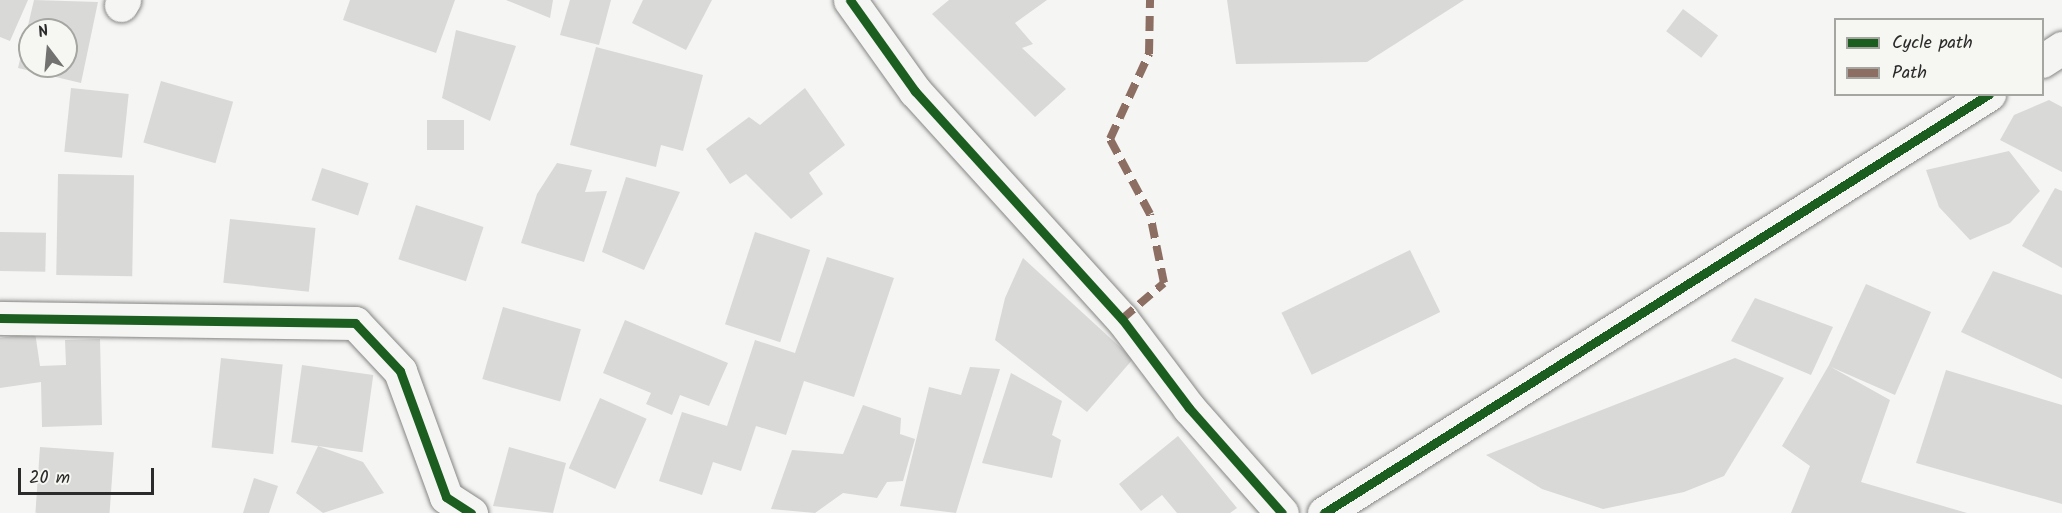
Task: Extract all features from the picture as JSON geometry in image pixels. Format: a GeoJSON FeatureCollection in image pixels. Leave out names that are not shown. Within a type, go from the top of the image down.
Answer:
{"type":"FeatureCollection","features":[{"type":"Feature","properties":{"kind":"street"},"geometry":{"type":"LineString","coordinates":[[850,0],[915,91],[1122,319],[1189,408],[1282,513]]}},
{"type":"Feature","properties":{"kind":"street"},"geometry":{"type":"LineString","coordinates":[[2044,60],[2062,48]]}},
{"type":"Feature","properties":{"kind":"street"},"geometry":{"type":"LineString","coordinates":[[1324,513],[1986,96]]}},
{"type":"Feature","properties":{"kind":"street"},"geometry":{"type":"LineString","coordinates":[[0,318],[355,323],[400,371],[446,497],[471,513]]}},
{"type":"Feature","properties":{"kind":"building"},"geometry":{"type":"Polygon","coordinates":[[[0,0],[28,0],[20,18],[18,18],[10,41],[0,37],[0,0]]]}},
{"type":"Feature","properties":{"kind":"building"},"geometry":{"type":"Polygon","coordinates":[[[34,0],[98,2],[81,83],[60,78],[78,78],[78,18],[30,18],[34,0]]]}},
{"type":"Feature","properties":{"kind":"building"},"geometry":{"type":"Polygon","coordinates":[[[350,0],[455,0],[436,53],[343,20],[350,0]]]}},
{"type":"Feature","properties":{"kind":"building"},"geometry":{"type":"Polygon","coordinates":[[[506,0],[553,0],[550,18],[506,0]]]}},
{"type":"Feature","properties":{"kind":"building"},"geometry":{"type":"Polygon","coordinates":[[[570,0],[611,0],[599,45],[560,35],[570,0]]]}},
{"type":"Feature","properties":{"kind":"building"},"geometry":{"type":"Polygon","coordinates":[[[643,0],[712,0],[686,50],[632,23],[643,0]]]}},
{"type":"Feature","properties":{"kind":"building"},"geometry":{"type":"Polygon","coordinates":[[[949,0],[1047,0],[1015,23],[1033,44],[1022,48],[1066,89],[1035,117],[932,14],[949,0]]]}},
{"type":"Feature","properties":{"kind":"building"},"geometry":{"type":"Polygon","coordinates":[[[1227,0],[1464,0],[1367,62],[1236,64],[1227,0]]]}},
{"type":"Feature","properties":{"kind":"building"},"geometry":{"type":"Polygon","coordinates":[[[1683,9],[1718,35],[1701,58],[1666,31],[1683,9]]]}},
{"type":"Feature","properties":{"kind":"building"},"geometry":{"type":"Polygon","coordinates":[[[456,30],[516,46],[490,121],[442,98],[456,30]]]}},
{"type":"Feature","properties":{"kind":"building"},"geometry":{"type":"Polygon","coordinates":[[[596,47],[703,75],[683,151],[661,145],[656,167],[570,145],[596,47]]]}},
{"type":"Feature","properties":{"kind":"building"},"geometry":{"type":"Polygon","coordinates":[[[161,81],[233,102],[215,163],[143,143],[161,81]]]}},
{"type":"Feature","properties":{"kind":"building"},"geometry":{"type":"Polygon","coordinates":[[[71,88],[129,94],[122,158],[64,152],[71,88]]]}},
{"type":"Feature","properties":{"kind":"building"},"geometry":{"type":"Polygon","coordinates":[[[805,88],[845,145],[809,173],[823,194],[791,219],[746,174],[730,184],[706,149],[749,117],[760,125],[805,88]]]}},
{"type":"Feature","properties":{"kind":"building"},"geometry":{"type":"Polygon","coordinates":[[[2049,100],[2062,107],[2062,172],[2000,140],[2014,115],[2049,100]]]}},
{"type":"Feature","properties":{"kind":"building"},"geometry":{"type":"Polygon","coordinates":[[[427,120],[464,120],[464,150],[427,150],[427,120]]]}},
{"type":"Feature","properties":{"kind":"building"},"geometry":{"type":"Polygon","coordinates":[[[2009,151],[2040,191],[2010,223],[1970,240],[1939,207],[1926,170],[2009,151]]]}},
{"type":"Feature","properties":{"kind":"building"},"geometry":{"type":"Polygon","coordinates":[[[557,163],[592,170],[585,192],[607,191],[584,262],[521,243],[537,194],[557,163]]]}},
{"type":"Feature","properties":{"kind":"building"},"geometry":{"type":"Polygon","coordinates":[[[322,168],[369,183],[358,215],[311,200],[322,168]]]}},
{"type":"Feature","properties":{"kind":"building"},"geometry":{"type":"Polygon","coordinates":[[[58,174],[134,175],[132,276],[56,275],[58,174]]]}},
{"type":"Feature","properties":{"kind":"building"},"geometry":{"type":"Polygon","coordinates":[[[626,177],[680,192],[644,270],[602,252],[626,177]]]}},
{"type":"Feature","properties":{"kind":"building"},"geometry":{"type":"Polygon","coordinates":[[[2055,188],[2062,191],[2062,268],[2022,246],[2055,188]]]}},
{"type":"Feature","properties":{"kind":"building"},"geometry":{"type":"Polygon","coordinates":[[[416,205],[484,227],[466,281],[398,259],[416,205]]]}},
{"type":"Feature","properties":{"kind":"building"},"geometry":{"type":"Polygon","coordinates":[[[230,219],[316,228],[309,292],[223,283],[230,219]]]}},
{"type":"Feature","properties":{"kind":"building"},"geometry":{"type":"Polygon","coordinates":[[[0,232],[46,233],[45,272],[0,271],[0,232]]]}},
{"type":"Feature","properties":{"kind":"building"},"geometry":{"type":"Polygon","coordinates":[[[755,232],[810,250],[780,342],[725,324],[755,232]]]}},
{"type":"Feature","properties":{"kind":"building"},"geometry":{"type":"Polygon","coordinates":[[[1410,250],[1440,312],[1312,375],[1281,313],[1410,250]]]}},
{"type":"Feature","properties":{"kind":"building"},"geometry":{"type":"Polygon","coordinates":[[[827,257],[894,278],[854,397],[804,381],[786,435],[756,426],[741,471],[713,462],[702,495],[659,481],[682,412],[727,426],[755,340],[795,353],[827,257]]]}},
{"type":"Feature","properties":{"kind":"building"},"geometry":{"type":"Polygon","coordinates":[[[1023,258],[1133,359],[1087,412],[995,340],[1005,298],[1023,258]]]}},
{"type":"Feature","properties":{"kind":"building"},"geometry":{"type":"Polygon","coordinates":[[[1993,271],[2062,295],[2062,379],[1961,332],[1993,271]]]}},
{"type":"Feature","properties":{"kind":"building"},"geometry":{"type":"Polygon","coordinates":[[[1866,284],[1931,312],[1895,395],[1831,367],[1890,400],[1861,482],[1967,513],[1791,513],[1810,466],[1782,446],[1829,365],[1866,284]]]}},
{"type":"Feature","properties":{"kind":"building"},"geometry":{"type":"Polygon","coordinates":[[[1755,298],[1833,327],[1811,375],[1731,341],[1755,298]]]}},
{"type":"Feature","properties":{"kind":"building"},"geometry":{"type":"Polygon","coordinates":[[[503,307],[581,329],[560,401],[482,379],[503,307]]]}},
{"type":"Feature","properties":{"kind":"building"},"geometry":{"type":"Polygon","coordinates":[[[625,320],[728,363],[709,406],[680,395],[672,415],[646,404],[651,393],[603,373],[625,320]]]}},
{"type":"Feature","properties":{"kind":"building"},"geometry":{"type":"Polygon","coordinates":[[[35,332],[40,366],[66,365],[65,340],[100,339],[102,425],[42,427],[41,382],[0,388],[0,338],[35,332]]]}},
{"type":"Feature","properties":{"kind":"building"},"geometry":{"type":"Polygon","coordinates":[[[221,358],[283,364],[273,454],[212,448],[221,358]]]}},
{"type":"Feature","properties":{"kind":"building"},"geometry":{"type":"Polygon","coordinates":[[[1735,358],[1784,378],[1724,476],[1684,492],[1603,509],[1542,489],[1486,455],[1735,358]]]}},
{"type":"Feature","properties":{"kind":"building"},"geometry":{"type":"Polygon","coordinates":[[[302,365],[373,375],[362,452],[291,442],[302,365]]]}},
{"type":"Feature","properties":{"kind":"building"},"geometry":{"type":"Polygon","coordinates":[[[970,367],[1000,369],[956,513],[900,506],[929,387],[961,395],[970,367]]]}},
{"type":"Feature","properties":{"kind":"building"},"geometry":{"type":"Polygon","coordinates":[[[1946,370],[2062,405],[2062,504],[1916,463],[1946,370]]]}},
{"type":"Feature","properties":{"kind":"building"},"geometry":{"type":"Polygon","coordinates":[[[1011,373],[1062,401],[1052,435],[1061,440],[1052,478],[982,463],[1011,373]]]}},
{"type":"Feature","properties":{"kind":"building"},"geometry":{"type":"Polygon","coordinates":[[[600,398],[647,419],[615,489],[569,468],[600,398]]]}},
{"type":"Feature","properties":{"kind":"building"},"geometry":{"type":"Polygon","coordinates":[[[863,405],[901,418],[900,434],[915,439],[903,481],[887,482],[877,498],[843,493],[815,513],[771,509],[792,450],[843,454],[863,405]]]}},
{"type":"Feature","properties":{"kind":"building"},"geometry":{"type":"Polygon","coordinates":[[[1178,436],[1237,508],[1230,513],[1177,513],[1162,495],[1141,511],[1119,484],[1178,436]]]}},
{"type":"Feature","properties":{"kind":"building"},"geometry":{"type":"Polygon","coordinates":[[[318,446],[363,462],[384,493],[323,513],[296,493],[318,446]]]}},
{"type":"Feature","properties":{"kind":"building"},"geometry":{"type":"Polygon","coordinates":[[[40,447],[114,452],[110,513],[35,513],[40,447]]]}},
{"type":"Feature","properties":{"kind":"building"},"geometry":{"type":"Polygon","coordinates":[[[509,447],[566,463],[553,513],[493,506],[509,447]]]}},
{"type":"Feature","properties":{"kind":"building"},"geometry":{"type":"Polygon","coordinates":[[[254,478],[278,486],[269,513],[243,513],[254,478]]]}},
{"type":"Feature","properties":{"kind":"marked path"},"geometry":{"type":"LineString","coordinates":[[1122,319],[1164,283],[1150,214],[1110,139],[1149,54],[1150,0]]}},
{"type":"Feature","properties":{"kind":"cycle path"},"geometry":{"type":"LineString","coordinates":[[850,0],[915,91],[1122,319],[1189,408],[1282,513]]}},
{"type":"Feature","properties":{"kind":"cycle path"},"geometry":{"type":"LineString","coordinates":[[1324,513],[1986,96]]}},
{"type":"Feature","properties":{"kind":"cycle path"},"geometry":{"type":"LineString","coordinates":[[0,318],[355,323],[400,371],[446,497],[471,513]]}}]}
